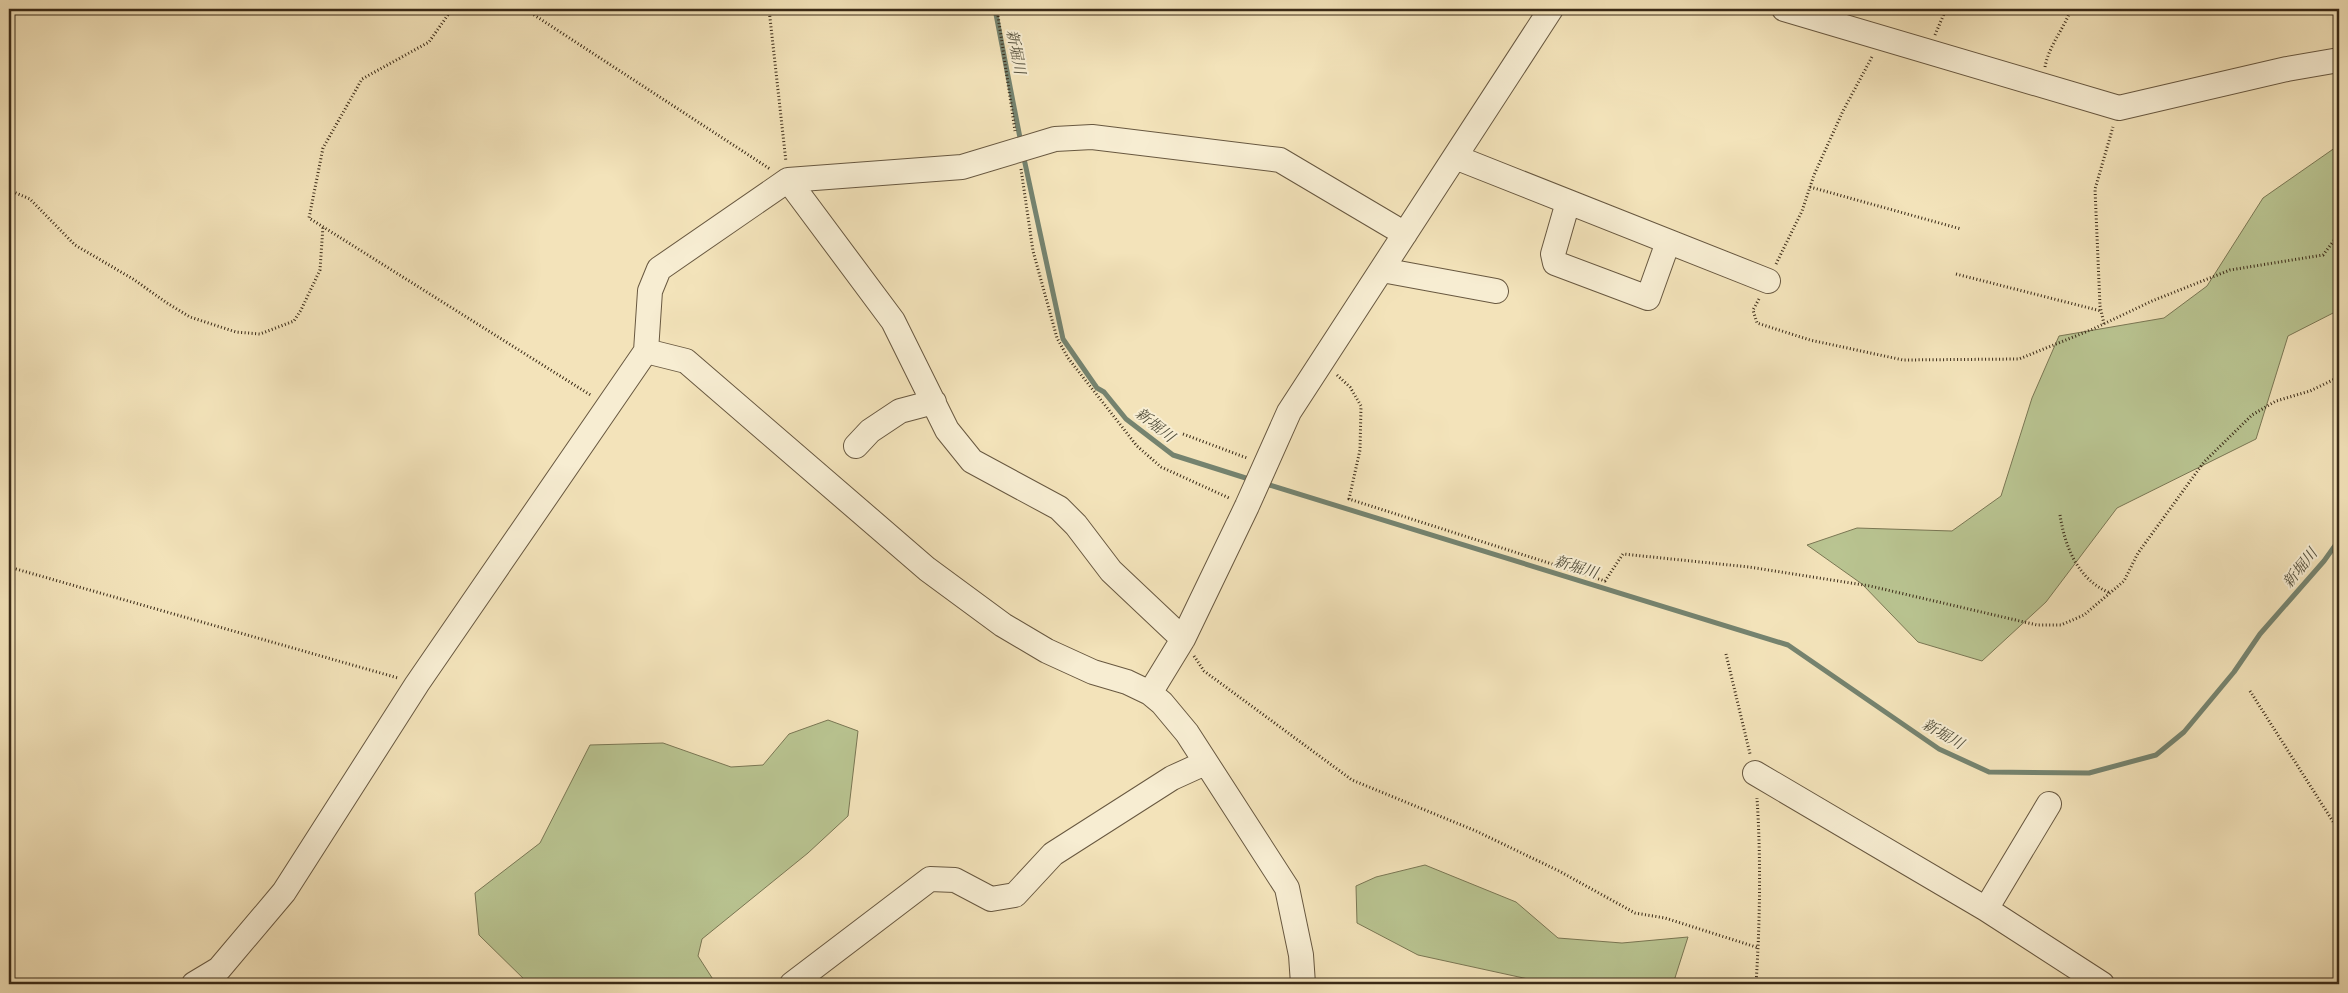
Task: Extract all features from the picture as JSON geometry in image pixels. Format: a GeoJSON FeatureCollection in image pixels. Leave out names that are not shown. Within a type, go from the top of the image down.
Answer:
{"type":"FeatureCollection","features":[{"type":"Feature","properties":{"kind":"street"},"geometry":{"type":"LineString","coordinates":[[1150,692],[1183,639],[1247,506],[1289,412],[1550,9]]}},
{"type":"Feature","properties":{"kind":"street"},"geometry":{"type":"LineString","coordinates":[[1784,9],[2119,108],[2287,69],[2339,60]]}},
{"type":"Feature","properties":{"kind":"street"},"geometry":{"type":"LineString","coordinates":[[194,984],[225,977],[284,892],[418,684],[646,351],[650,291],[659,269],[788,180],[962,167],[1018,152],[1055,139],[1092,137],[1280,160],[1405,234]]}},
{"type":"Feature","properties":{"kind":"street"},"geometry":{"type":"LineString","coordinates":[[1455,157],[1768,281]]}},
{"type":"Feature","properties":{"kind":"street"},"geometry":{"type":"LineString","coordinates":[[788,180],[893,321],[947,430],[972,462],[1060,508],[1076,525],[1111,571],[1183,639]]}},
{"type":"Feature","properties":{"kind":"street"},"geometry":{"type":"LineString","coordinates":[[1568,202],[1553,254],[1555,263],[1648,298],[1668,242]]}},
{"type":"Feature","properties":{"kind":"street"},"geometry":{"type":"LineString","coordinates":[[1382,270],[1496,291]]}},
{"type":"Feature","properties":{"kind":"street"},"geometry":{"type":"LineString","coordinates":[[646,351],[686,361],[926,569],[1003,626],[1062,658],[1150,692],[1174,714],[1287,888],[1301,955],[1303,984]]}},
{"type":"Feature","properties":{"kind":"street"},"geometry":{"type":"LineString","coordinates":[[856,446],[870,432],[900,411],[934,402]]}},
{"type":"Feature","properties":{"kind":"street"},"geometry":{"type":"LineString","coordinates":[[792,984],[930,880],[955,880],[991,899],[1015,895],[1053,854],[1172,778],[1205,763]]}},
{"type":"Feature","properties":{"kind":"street"},"geometry":{"type":"LineString","coordinates":[[1755,773],[1986,909],[2102,984]]}},
{"type":"Feature","properties":{"kind":"street"},"geometry":{"type":"LineString","coordinates":[[1986,909],[2049,804]]}},
{"type":"Feature","properties":{"kind":"path"},"geometry":{"type":"LineString","coordinates":[[452,9],[429,42],[362,80],[323,148],[309,218],[607,406]]}},
{"type":"Feature","properties":{"kind":"path"},"geometry":{"type":"LineString","coordinates":[[525,9],[788,180]]}},
{"type":"Feature","properties":{"kind":"path"},"geometry":{"type":"LineString","coordinates":[[770,9],[788,180]]}},
{"type":"Feature","properties":{"kind":"path"},"geometry":{"type":"LineString","coordinates":[[997,9],[1033,251],[1057,338],[1068,358],[1137,446],[1161,467],[1247,506]]}},
{"type":"Feature","properties":{"kind":"path"},"geometry":{"type":"LineString","coordinates":[[1928,51],[1946,9]]}},
{"type":"Feature","properties":{"kind":"path"},"geometry":{"type":"LineString","coordinates":[[2042,85],[2047,57],[2058,32],[2067,20],[2070,9]]}},
{"type":"Feature","properties":{"kind":"path"},"geometry":{"type":"LineString","coordinates":[[1881,38],[1843,111],[1810,187],[1802,211],[1754,310],[1757,322],[1810,340],[1903,360],[2019,359],[2104,324],[2152,301],[2230,270],[2323,254],[2339,234]]}},
{"type":"Feature","properties":{"kind":"path"},"geometry":{"type":"LineString","coordinates":[[2104,324],[2101,311],[2095,189],[2119,108]]}},
{"type":"Feature","properties":{"kind":"path"},"geometry":{"type":"LineString","coordinates":[[1810,187],[1961,229]]}},
{"type":"Feature","properties":{"kind":"path"},"geometry":{"type":"LineString","coordinates":[[9,190],[30,198],[75,245],[133,279],[167,303],[190,317],[236,332],[260,334],[294,321],[320,270],[323,226]]}},
{"type":"Feature","properties":{"kind":"path"},"geometry":{"type":"LineString","coordinates":[[1956,274],[2101,311]]}},
{"type":"Feature","properties":{"kind":"path"},"geometry":{"type":"LineString","coordinates":[[1322,362],[1350,387],[1361,406],[1360,450],[1349,499],[1605,581],[1623,554],[1748,567],[1870,586],[2037,625],[2061,625],[2084,615],[2124,581],[2138,553],[2198,470],[2230,435],[2252,415],[2276,401],[2310,391],[2339,377]]}},
{"type":"Feature","properties":{"kind":"path"},"geometry":{"type":"LineString","coordinates":[[1183,434],[1197,441],[1266,464]]}},
{"type":"Feature","properties":{"kind":"path"},"geometry":{"type":"LineString","coordinates":[[2060,515],[2063,534],[2073,559],[2093,584],[2110,593]]}},
{"type":"Feature","properties":{"kind":"path"},"geometry":{"type":"LineString","coordinates":[[9,567],[418,684]]}},
{"type":"Feature","properties":{"kind":"path"},"geometry":{"type":"LineString","coordinates":[[1183,639],[1204,671],[1352,780],[1476,831],[1559,871],[1635,913],[1665,918],[1758,948]]}},
{"type":"Feature","properties":{"kind":"path"},"geometry":{"type":"LineString","coordinates":[[1726,654],[1755,773],[1759,830],[1756,984]]}},
{"type":"Feature","properties":{"kind":"path"},"geometry":{"type":"LineString","coordinates":[[2250,691],[2339,831]]}},
{"type":"Feature","properties":{"kind":"green space"},"geometry":{"type":"Polygon","coordinates":[[[2339,145],[2339,310],[2288,336],[2256,439],[2117,508],[2046,602],[1982,661],[1918,642],[1862,584],[1807,545],[1857,528],[1952,531],[2001,496],[2032,398],[2059,336],[2164,318],[2207,286],[2263,198],[2339,145]]]}},
{"type":"Feature","properties":{"kind":"green space"},"geometry":{"type":"Polygon","coordinates":[[[828,720],[858,731],[848,816],[808,853],[702,939],[698,956],[716,984],[529,984],[479,935],[475,893],[540,843],[590,745],[663,743],[731,767],[763,765],[789,734],[828,720]]]}},
{"type":"Feature","properties":{"kind":"green space"},"geometry":{"type":"Polygon","coordinates":[[[1425,865],[1516,902],[1558,938],[1622,943],[1688,937],[1673,984],[1551,984],[1418,955],[1357,923],[1356,886],[1376,877],[1425,865]]]}},
{"type":"Feature","properties":{"kind":"waterway","name":"新堀川"},"geometry":{"type":"LineString","coordinates":[[995,9],[1021,143]]}},
{"type":"Feature","properties":{"kind":"waterway","name":"新堀川"},"geometry":{"type":"LineString","coordinates":[[1023,154],[1063,339],[1097,388],[1104,392],[1126,419],[1173,455],[1252,480]]}},
{"type":"Feature","properties":{"kind":"waterway","name":"新堀川"},"geometry":{"type":"LineString","coordinates":[[1263,483],[1788,645],[1939,749],[1989,772],[2089,773],[2156,755],[2184,732],[2234,672],[2260,634],[2324,561],[2339,540]]}}]}
